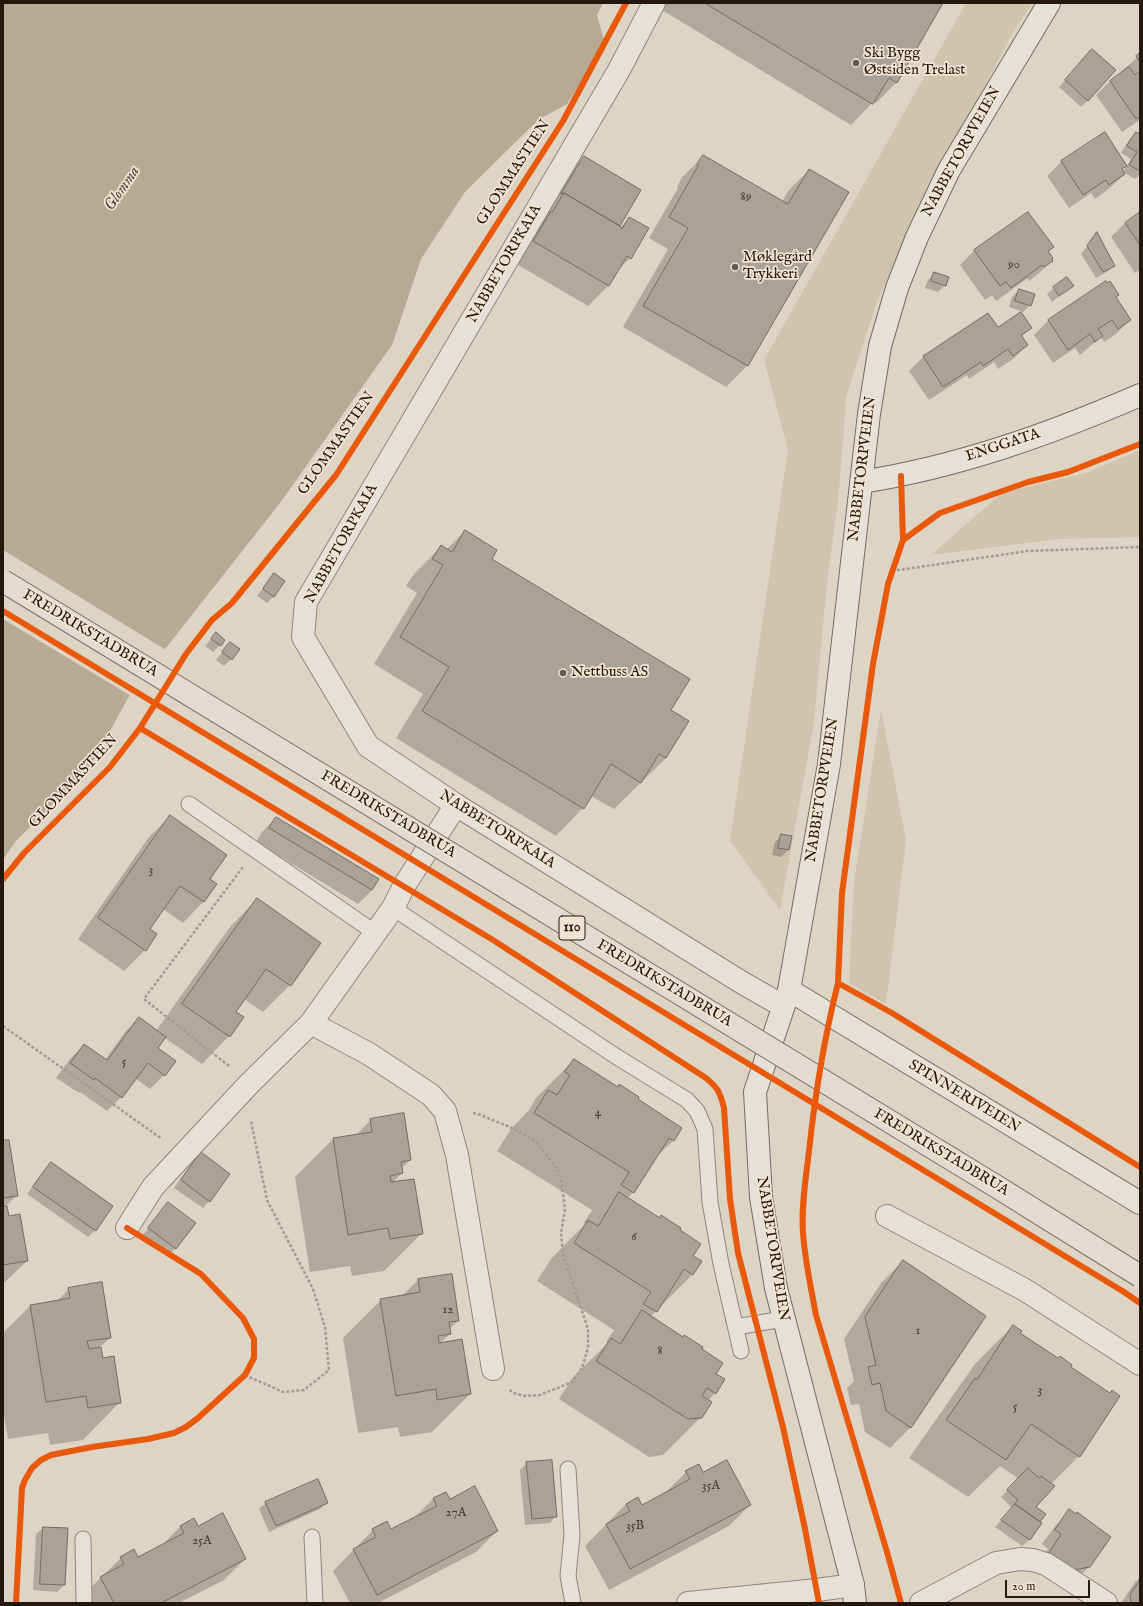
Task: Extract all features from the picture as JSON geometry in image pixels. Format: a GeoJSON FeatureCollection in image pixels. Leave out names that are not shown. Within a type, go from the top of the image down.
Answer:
{"type":"FeatureCollection","features":[{"type":"Feature","properties":{"kind":"highway","name":"FREDRIKSTADBRUA"},"geometry":{"type":"LineString","coordinates":[[3,581],[994,1185],[1140,1276]]}},
{"type":"Feature","properties":{"kind":"street","name":"NABBETORPKAIA"},"geometry":{"type":"LineString","coordinates":[[654,3],[619,70],[306,602],[303,637],[368,746],[456,805],[741,982],[786,998]]}},
{"type":"Feature","properties":{"kind":"street","name":"NABBETORPVEIEN"},"geometry":{"type":"LineString","coordinates":[[854,1594],[776,1288],[761,1197],[756,1092],[786,998],[829,764],[868,414],[880,346],[897,288],[917,237],[949,170],[1049,3]]}},
{"type":"Feature","properties":{"kind":"street","name":"ENGGATA"},"geometry":{"type":"LineString","coordinates":[[861,482],[901,476],[1003,448],[1090,417],[1140,395]]}},
{"type":"Feature","properties":{"kind":"street"},"geometry":{"type":"LineString","coordinates":[[127,1228],[153,1187],[249,1084],[311,1023],[374,932],[393,908],[404,886],[456,805]]}},
{"type":"Feature","properties":{"kind":"street","name":"SPINNERIVEIEN"},"geometry":{"type":"LineString","coordinates":[[786,998],[1140,1204]]}},
{"type":"Feature","properties":{"kind":"street"},"geometry":{"type":"LineString","coordinates":[[311,1023],[369,1054],[430,1095],[445,1111],[457,1155],[492,1369]]}},
{"type":"Feature","properties":{"kind":"street"},"geometry":{"type":"LineString","coordinates":[[887,1216],[1025,1290],[1140,1364]]}},
{"type":"Feature","properties":{"kind":"street"},"geometry":{"type":"LineString","coordinates":[[921,1603],[996,1563],[1020,1559],[1033,1560],[1046,1564],[1106,1603]]}},
{"type":"Feature","properties":{"kind":"street"},"geometry":{"type":"LineString","coordinates":[[688,1603],[817,1590],[854,1594]]}},
{"type":"Feature","properties":{"kind":"lane"},"geometry":{"type":"LineString","coordinates":[[189,804],[374,932]]}},
{"type":"Feature","properties":{"kind":"lane"},"geometry":{"type":"LineString","coordinates":[[393,908],[617,1057],[687,1100],[697,1111],[705,1128],[710,1202],[721,1264],[741,1351]]}},
{"type":"Feature","properties":{"kind":"lane"},"geometry":{"type":"LineString","coordinates":[[736,1327],[783,1319]]}},
{"type":"Feature","properties":{"kind":"lane"},"geometry":{"type":"LineString","coordinates":[[568,1469],[572,1535],[568,1576],[573,1603]]}},
{"type":"Feature","properties":{"kind":"lane"},"geometry":{"type":"LineString","coordinates":[[312,1537],[314,1603]]}},
{"type":"Feature","properties":{"kind":"lane"},"geometry":{"type":"LineString","coordinates":[[83,1539],[84,1603]]}},
{"type":"Feature","properties":{"kind":"path"},"geometry":{"type":"LineString","coordinates":[[892,571],[1027,552],[1140,547]]}},
{"type":"Feature","properties":{"kind":"path"},"geometry":{"type":"LineString","coordinates":[[239,1380],[246,1372],[283,1392],[304,1390],[329,1370],[325,1327],[313,1289],[267,1200],[252,1123],[249,1084],[219,1057],[144,998],[256,850]]}},
{"type":"Feature","properties":{"kind":"path"},"geometry":{"type":"LineString","coordinates":[[3,1026],[184,1154]]}},
{"type":"Feature","properties":{"kind":"path"},"geometry":{"type":"LineString","coordinates":[[445,1111],[478,1114],[510,1127],[534,1141],[556,1167],[561,1180],[565,1208],[561,1233],[563,1255],[588,1329],[588,1348],[582,1368],[572,1382],[561,1388],[540,1395],[525,1396],[514,1393],[503,1385],[492,1369]]}},
{"type":"Feature","properties":{"kind":"shaded area"},"geometry":{"type":"Polygon","coordinates":[[[966,3],[1032,3],[1010,38],[934,181],[877,301],[846,397],[839,493],[827,582],[814,723],[780,910],[730,841],[788,449],[764,360],[966,3]]]}},
{"type":"Feature","properties":{"kind":"shaded area"},"geometry":{"type":"Polygon","coordinates":[[[1140,450],[1140,537],[1059,539],[931,555],[1002,493],[1089,472],[1140,450]]]}},
{"type":"Feature","properties":{"kind":"shaded area"},"geometry":{"type":"Polygon","coordinates":[[[881,709],[906,840],[886,1004],[849,983],[854,882],[881,709]]]}},
{"type":"Feature","properties":{"kind":"water","name":"Glomma"},"geometry":{"type":"Polygon","coordinates":[[[3,3],[603,3],[597,15],[605,44],[567,104],[538,120],[465,192],[421,259],[392,345],[280,503],[132,691],[90,767],[15,842],[3,860],[3,3]]]}},
{"type":"Feature","properties":{"kind":"pier"},"geometry":{"type":"Polygon","coordinates":[[[3,550],[166,650],[131,696],[3,619],[3,550]]]}},
{"type":"Feature","properties":{"kind":"building","name":"Ski Bygg Østsiden Trelast"},"geometry":{"type":"Polygon","coordinates":[[[705,3],[943,3],[897,83],[889,78],[873,104],[705,3]]]}},
{"type":"Feature","properties":{"kind":"building"},"geometry":{"type":"Polygon","coordinates":[[[1092,49],[1116,70],[1088,101],[1065,80],[1092,49]]]}},
{"type":"Feature","properties":{"kind":"building"},"geometry":{"type":"Polygon","coordinates":[[[1140,53],[1140,62],[1136,56],[1140,53]]]}},
{"type":"Feature","properties":{"kind":"building"},"geometry":{"type":"Polygon","coordinates":[[[1129,67],[1135,75],[1140,71],[1140,117],[1136,119],[1110,81],[1129,67]]]}},
{"type":"Feature","properties":{"kind":"building"},"geometry":{"type":"Polygon","coordinates":[[[1105,132],[1127,166],[1122,169],[1125,174],[1109,185],[1106,180],[1083,195],[1061,161],[1105,132]]]}},
{"type":"Feature","properties":{"kind":"building"},"geometry":{"type":"Polygon","coordinates":[[[1136,132],[1140,134],[1140,171],[1129,165],[1137,152],[1127,146],[1136,132]]]}},
{"type":"Feature","properties":{"kind":"building","name":"Møklegård Trykkeri"},"geometry":{"type":"Polygon","coordinates":[[[703,155],[788,204],[809,169],[849,192],[748,366],[643,306],[688,228],[669,217],[703,155]]]}},
{"type":"Feature","properties":{"kind":"building"},"geometry":{"type":"Polygon","coordinates":[[[584,156],[641,190],[620,226],[564,193],[561,194],[584,156]]]}},
{"type":"Feature","properties":{"kind":"building"},"geometry":{"type":"Polygon","coordinates":[[[564,193],[620,226],[622,229],[629,217],[649,228],[631,259],[627,256],[609,286],[533,241],[564,193]]]}},
{"type":"Feature","properties":{"kind":"building"},"geometry":{"type":"Polygon","coordinates":[[[1028,212],[1054,247],[1048,251],[1053,258],[1053,261],[1044,267],[1042,265],[1011,288],[1006,282],[1000,286],[974,250],[1028,212]]]}},
{"type":"Feature","properties":{"kind":"building"},"geometry":{"type":"Polygon","coordinates":[[[1140,212],[1140,245],[1125,223],[1140,212]]]}},
{"type":"Feature","properties":{"kind":"building"},"geometry":{"type":"Polygon","coordinates":[[[1097,232],[1115,266],[1103,272],[1087,246],[1097,232]]]}},
{"type":"Feature","properties":{"kind":"building"},"geometry":{"type":"Polygon","coordinates":[[[934,272],[949,277],[946,286],[931,281],[934,272]]]}},
{"type":"Feature","properties":{"kind":"building"},"geometry":{"type":"Polygon","coordinates":[[[1067,277],[1074,286],[1059,296],[1053,287],[1067,277]]]}},
{"type":"Feature","properties":{"kind":"building"},"geometry":{"type":"Polygon","coordinates":[[[1106,281],[1107,283],[1110,281],[1119,295],[1116,297],[1131,320],[1118,329],[1112,320],[1098,329],[1103,336],[1095,342],[1090,334],[1068,350],[1048,320],[1106,281]]]}},
{"type":"Feature","properties":{"kind":"building"},"geometry":{"type":"Polygon","coordinates":[[[1019,289],[1035,294],[1031,306],[1015,301],[1019,289]]]}},
{"type":"Feature","properties":{"kind":"building"},"geometry":{"type":"Polygon","coordinates":[[[1021,312],[1032,328],[1021,335],[1028,345],[1013,356],[1008,349],[983,366],[981,362],[943,387],[923,356],[988,313],[998,327],[1021,312]]]}},
{"type":"Feature","properties":{"kind":"building","name":"Nettbuss AS"},"geometry":{"type":"Polygon","coordinates":[[[465,530],[497,550],[492,559],[690,679],[671,710],[689,721],[666,758],[659,754],[641,783],[611,764],[584,809],[422,711],[449,667],[400,637],[443,565],[432,559],[441,545],[452,552],[465,530]]]}},
{"type":"Feature","properties":{"kind":"building"},"geometry":{"type":"Polygon","coordinates":[[[274,573],[285,581],[274,597],[263,589],[274,573]]]}},
{"type":"Feature","properties":{"kind":"building"},"geometry":{"type":"Polygon","coordinates":[[[216,632],[225,640],[221,646],[211,639],[216,632]]]}},
{"type":"Feature","properties":{"kind":"building"},"geometry":{"type":"Polygon","coordinates":[[[230,642],[240,649],[232,660],[222,652],[230,642]]]}},
{"type":"Feature","properties":{"kind":"building"},"geometry":{"type":"Polygon","coordinates":[[[170,815],[227,855],[210,879],[217,884],[204,902],[180,886],[150,929],[157,934],[146,951],[98,918],[170,815]]]}},
{"type":"Feature","properties":{"kind":"building"},"geometry":{"type":"Polygon","coordinates":[[[276,817],[379,879],[372,890],[269,828],[276,817]]]}},
{"type":"Feature","properties":{"kind":"building"},"geometry":{"type":"Polygon","coordinates":[[[781,834],[792,836],[789,850],[778,848],[781,834]]]}},
{"type":"Feature","properties":{"kind":"building"},"geometry":{"type":"Polygon","coordinates":[[[257,898],[321,943],[291,986],[266,969],[236,1012],[244,1017],[230,1037],[182,1004],[257,898]]]}},
{"type":"Feature","properties":{"kind":"building"},"geometry":{"type":"Polygon","coordinates":[[[139,1017],[166,1037],[158,1048],[176,1061],[165,1076],[148,1063],[122,1098],[95,1078],[94,1080],[70,1063],[84,1044],[107,1060],[139,1017]]]}},
{"type":"Feature","properties":{"kind":"building"},"geometry":{"type":"Polygon","coordinates":[[[574,1059],[618,1087],[619,1084],[639,1097],[638,1099],[682,1128],[674,1141],[669,1138],[634,1193],[621,1185],[629,1172],[534,1113],[548,1090],[557,1095],[570,1075],[565,1072],[574,1059]]]}},
{"type":"Feature","properties":{"kind":"building"},"geometry":{"type":"Polygon","coordinates":[[[404,1113],[411,1160],[401,1162],[403,1173],[390,1176],[391,1182],[414,1179],[423,1234],[390,1239],[388,1228],[348,1235],[333,1138],[372,1132],[370,1119],[404,1113]]]}},
{"type":"Feature","properties":{"kind":"building"},"geometry":{"type":"Polygon","coordinates":[[[9,1140],[18,1196],[3,1198],[3,1141],[9,1140]]]}},
{"type":"Feature","properties":{"kind":"building"},"geometry":{"type":"Polygon","coordinates":[[[201,1152],[230,1174],[210,1202],[181,1180],[201,1152]]]}},
{"type":"Feature","properties":{"kind":"building"},"geometry":{"type":"Polygon","coordinates":[[[51,1162],[113,1206],[96,1231],[33,1187],[51,1162]]]}},
{"type":"Feature","properties":{"kind":"building"},"geometry":{"type":"Polygon","coordinates":[[[619,1192],[660,1218],[661,1215],[681,1228],[680,1230],[701,1244],[693,1256],[702,1261],[693,1275],[684,1269],[657,1312],[643,1304],[651,1292],[574,1243],[588,1220],[598,1226],[619,1192]]]}},
{"type":"Feature","properties":{"kind":"building"},"geometry":{"type":"Polygon","coordinates":[[[168,1202],[196,1223],[176,1249],[148,1228],[168,1202]]]}},
{"type":"Feature","properties":{"kind":"building"},"geometry":{"type":"Polygon","coordinates":[[[3,1206],[7,1206],[9,1216],[20,1214],[28,1261],[3,1265],[3,1206]]]}},
{"type":"Feature","properties":{"kind":"building"},"geometry":{"type":"Polygon","coordinates":[[[903,1260],[986,1316],[911,1428],[886,1411],[880,1383],[872,1385],[868,1367],[876,1365],[865,1317],[903,1260]]]}},
{"type":"Feature","properties":{"kind":"building"},"geometry":{"type":"Polygon","coordinates":[[[452,1274],[459,1321],[449,1322],[451,1334],[438,1336],[439,1343],[462,1339],[471,1394],[437,1400],[436,1389],[396,1396],[380,1299],[420,1292],[418,1279],[452,1274]]]}},
{"type":"Feature","properties":{"kind":"building"},"geometry":{"type":"Polygon","coordinates":[[[102,1282],[111,1338],[87,1341],[89,1349],[101,1347],[103,1358],[114,1356],[121,1403],[88,1408],[86,1396],[46,1402],[30,1305],[70,1298],[68,1288],[102,1282]]]}},
{"type":"Feature","properties":{"kind":"building"},"geometry":{"type":"Polygon","coordinates":[[[642,1310],[683,1337],[684,1335],[703,1347],[702,1349],[723,1363],[716,1374],[725,1379],[716,1394],[707,1388],[702,1396],[712,1402],[702,1418],[688,1419],[596,1361],[611,1338],[620,1344],[642,1310]]]}},
{"type":"Feature","properties":{"kind":"building"},"geometry":{"type":"Polygon","coordinates":[[[1013,1325],[1022,1331],[1020,1333],[1058,1358],[1060,1356],[1072,1365],[1071,1367],[1110,1393],[1112,1390],[1120,1396],[1080,1457],[1031,1424],[1006,1460],[946,1420],[975,1378],[977,1379],[1013,1325]]]}},
{"type":"Feature","properties":{"kind":"building"},"geometry":{"type":"Polygon","coordinates":[[[552,1460],[557,1517],[532,1519],[526,1462],[552,1460]]]}},
{"type":"Feature","properties":{"kind":"building"},"geometry":{"type":"Polygon","coordinates":[[[727,1460],[751,1505],[630,1569],[606,1524],[630,1511],[626,1504],[638,1497],[642,1505],[690,1479],[685,1471],[699,1464],[703,1472],[727,1460]]]}},
{"type":"Feature","properties":{"kind":"building"},"geometry":{"type":"Polygon","coordinates":[[[1028,1468],[1039,1478],[1041,1476],[1055,1486],[1036,1507],[1046,1514],[1040,1522],[1015,1504],[1018,1500],[1007,1490],[1028,1468]]]}},
{"type":"Feature","properties":{"kind":"building"},"geometry":{"type":"Polygon","coordinates":[[[318,1479],[328,1503],[276,1526],[265,1502],[318,1479]]]}},
{"type":"Feature","properties":{"kind":"building"},"geometry":{"type":"Polygon","coordinates":[[[475,1486],[498,1531],[377,1595],[353,1549],[376,1537],[372,1529],[387,1521],[391,1529],[437,1506],[433,1498],[446,1492],[450,1499],[475,1486]]]}},
{"type":"Feature","properties":{"kind":"building"},"geometry":{"type":"Polygon","coordinates":[[[1015,1504],[1042,1523],[1030,1540],[1001,1520],[1015,1504]]]}},
{"type":"Feature","properties":{"kind":"building"},"geometry":{"type":"Polygon","coordinates":[[[1069,1509],[1076,1514],[1077,1512],[1111,1537],[1090,1567],[1074,1570],[1049,1553],[1061,1534],[1055,1530],[1069,1509]]]}},
{"type":"Feature","properties":{"kind":"building"},"geometry":{"type":"Polygon","coordinates":[[[223,1513],[246,1559],[161,1603],[114,1603],[100,1577],[124,1564],[120,1557],[134,1549],[138,1557],[184,1533],[180,1526],[194,1518],[198,1526],[223,1513]]]}},
{"type":"Feature","properties":{"kind":"building"},"geometry":{"type":"Polygon","coordinates":[[[43,1527],[68,1528],[65,1585],[40,1584],[43,1527]]]}},
{"type":"Feature","properties":{"kind":"building"},"geometry":{"type":"Polygon","coordinates":[[[1140,1580],[1140,1603],[1131,1603],[1130,1595],[1140,1580]]]}},
{"type":"Feature","properties":{"kind":"cycle path","name":"GLOMMASTIEN"},"geometry":{"type":"LineString","coordinates":[[3,879],[24,853],[110,767],[140,728],[186,654],[212,620],[232,603],[336,475],[563,121],[626,3]]}},
{"type":"Feature","properties":{"kind":"cycle path"},"geometry":{"type":"LineString","coordinates":[[903,540],[940,513],[1028,482],[1068,472],[1140,444]]}},
{"type":"Feature","properties":{"kind":"cycle path"},"geometry":{"type":"LineString","coordinates":[[901,476],[903,540],[888,584],[873,664],[842,893],[838,983],[892,1013],[1140,1167]]}},
{"type":"Feature","properties":{"kind":"cycle path"},"geometry":{"type":"LineString","coordinates":[[3,611],[1140,1303]]}},
{"type":"Feature","properties":{"kind":"cycle path"},"geometry":{"type":"LineString","coordinates":[[140,728],[493,940],[706,1078],[716,1088],[720,1094],[724,1108],[730,1199],[738,1253],[783,1427],[819,1603]]}},
{"type":"Feature","properties":{"kind":"cycle path"},"geometry":{"type":"LineString","coordinates":[[838,983],[824,1046],[814,1109],[803,1202],[804,1243],[816,1315],[901,1603]]}},
{"type":"Feature","properties":{"kind":"cycle path"},"geometry":{"type":"LineString","coordinates":[[16,1603],[22,1488],[32,1468],[41,1460],[51,1455],[92,1447],[148,1439],[174,1433],[186,1427],[198,1418],[245,1375],[254,1358],[254,1339],[243,1318],[201,1274],[127,1228]]}},
{"type":"Feature","properties":{"kind":"place","name":"Ski Bygg Østsiden Trelast"},"geometry":{"type":"Point","coordinates":[856,63]}},
{"type":"Feature","properties":{"kind":"place","name":"Møklegård Trykkeri"},"geometry":{"type":"Point","coordinates":[735,267]}},
{"type":"Feature","properties":{"kind":"place","name":"Nettbuss AS"},"geometry":{"type":"Point","coordinates":[563,673]}}]}
